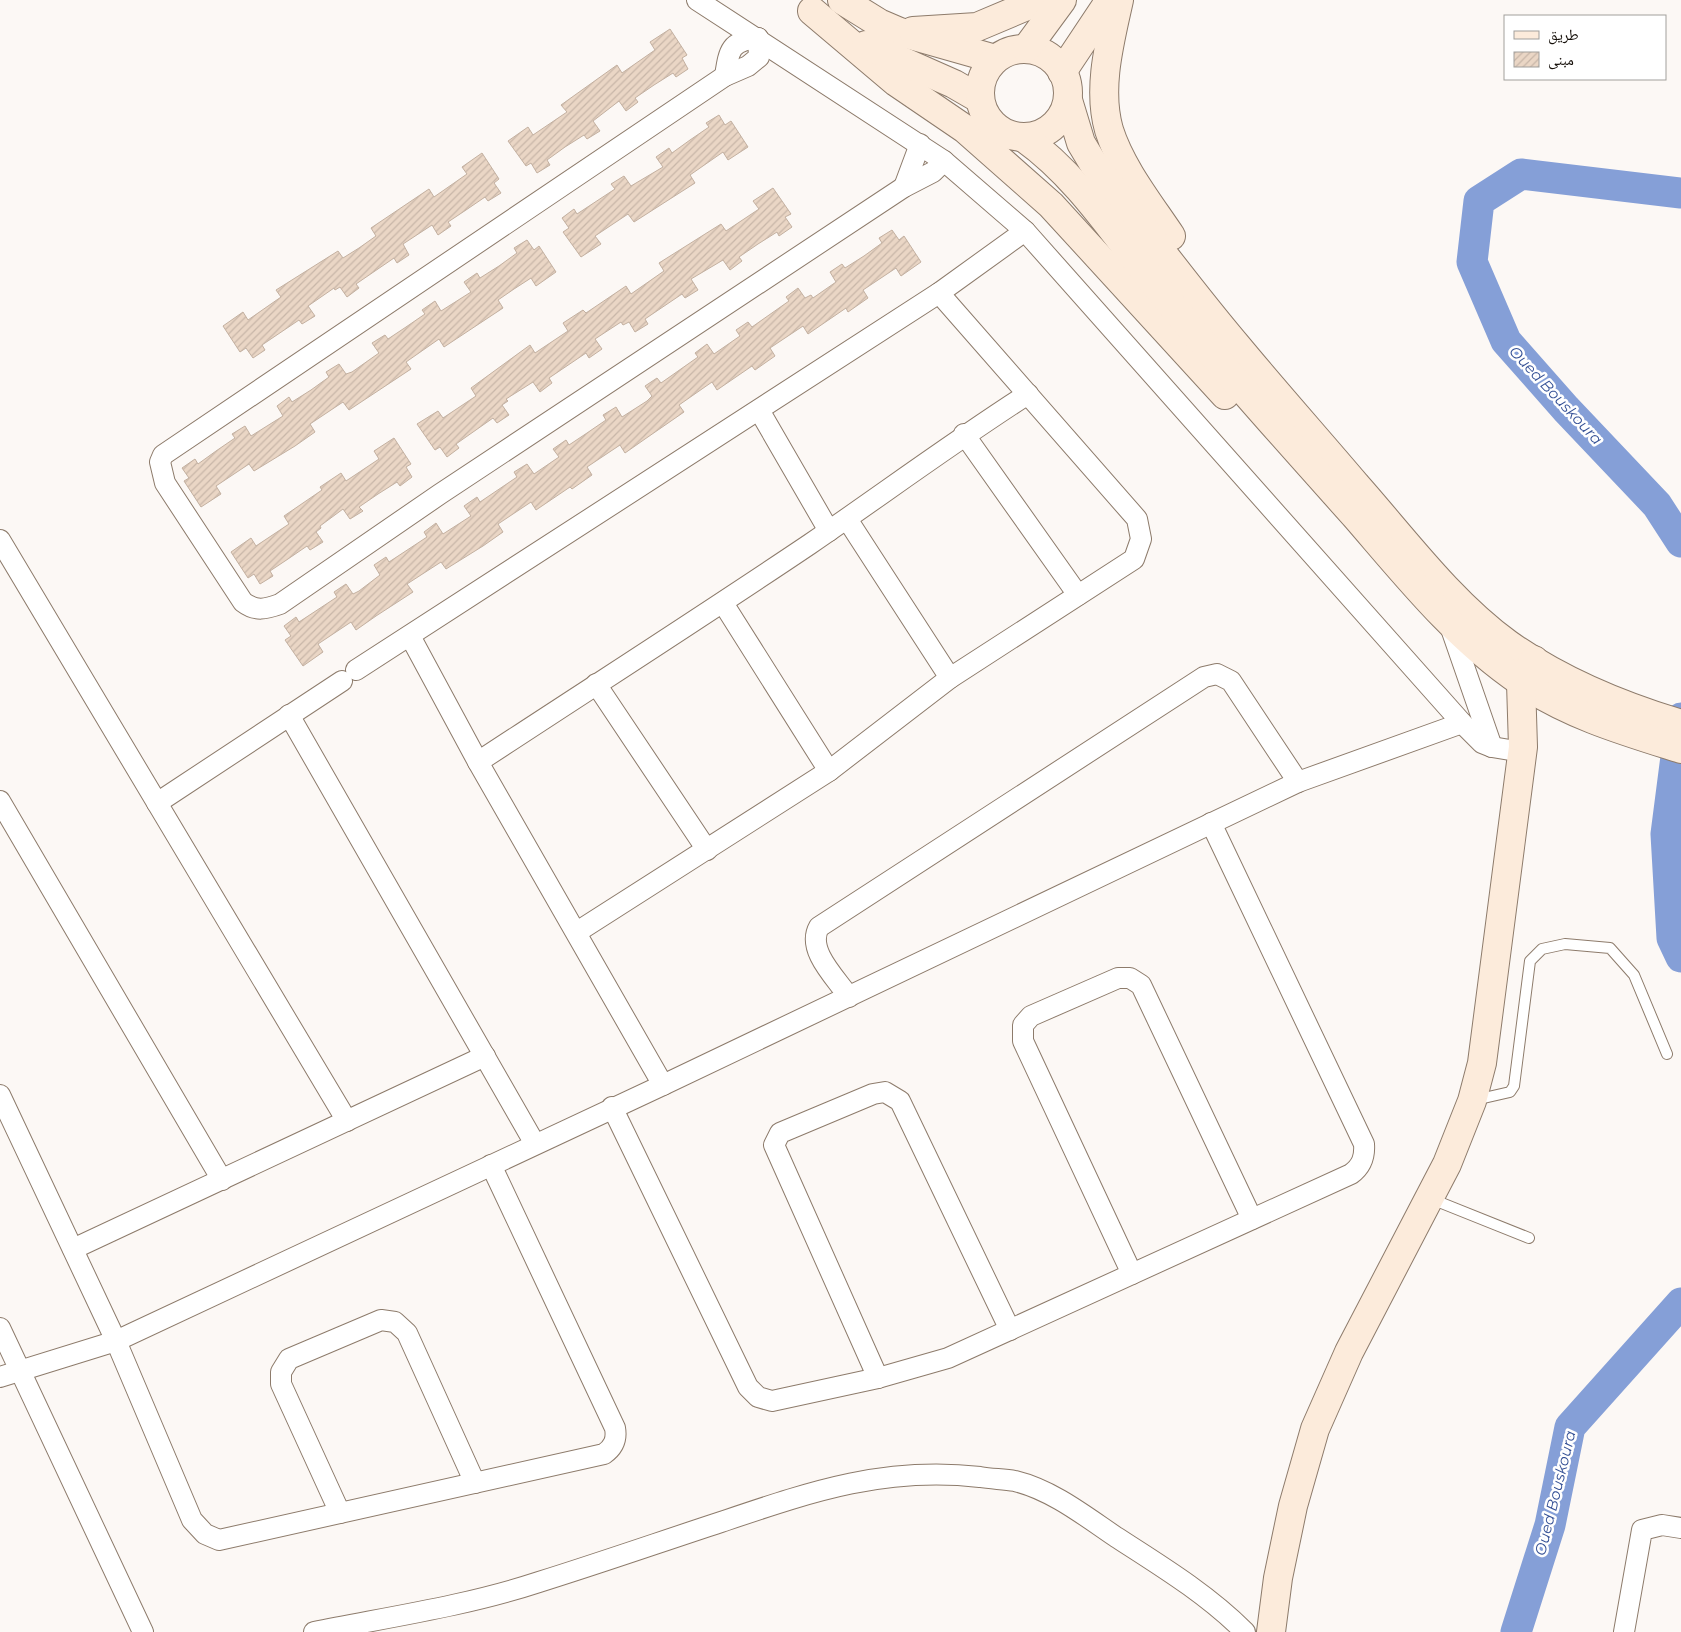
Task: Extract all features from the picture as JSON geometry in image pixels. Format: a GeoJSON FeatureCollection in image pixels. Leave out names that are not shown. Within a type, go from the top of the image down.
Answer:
{"type":"FeatureCollection","features":[{"type":"Feature","properties":{"kind":"main road"},"geometry":{"type":"LineString","coordinates":[[842,0],[879,23],[900,32],[995,59]]}},
{"type":"Feature","properties":{"kind":"main road"},"geometry":{"type":"LineString","coordinates":[[900,32],[977,27],[1041,0]]}},
{"type":"Feature","properties":{"kind":"main road"},"geometry":{"type":"LineString","coordinates":[[1026,49],[1062,0]]}},
{"type":"Feature","properties":{"kind":"main road"},"geometry":{"type":"LineString","coordinates":[[1062,72],[1110,0]]}},
{"type":"Feature","properties":{"kind":"main road"},"geometry":{"type":"LineString","coordinates":[[1118,0],[1106,57],[1104,87],[1108,128],[1117,151],[1190,263],[1277,368],[1299,418]]}},
{"type":"Feature","properties":{"kind":"main road"},"geometry":{"type":"LineString","coordinates":[[804,6],[860,42],[954,84],[980,98]]}},
{"type":"Feature","properties":{"kind":"main road"},"geometry":{"type":"LineString","coordinates":[[804,6],[896,82],[965,129],[1051,205],[1230,401],[1294,463],[1323,481]]}},
{"type":"Feature","properties":{"kind":"main road"},"geometry":{"type":"LineString","coordinates":[[1068,100],[1064,111],[1055,125],[1041,134],[1024,138],[1008,135],[994,127],[984,114],[980,98],[982,77],[995,59],[1008,52],[1026,49],[1045,54],[1062,72],[1081,143],[1093,164],[1237,346],[1429,569],[1477,617],[1507,643],[1528,671],[1523,750],[1483,1054],[1472,1101],[1461,1133],[1349,1352],[1315,1429],[1292,1506],[1278,1578],[1271,1632]]}},
{"type":"Feature","properties":{"kind":"main road"},"geometry":{"type":"LineString","coordinates":[[1024,138],[1041,150],[1073,181],[1158,289],[1323,481],[1449,621],[1559,689],[1633,722],[1681,749]]}},
{"type":"Feature","properties":{"kind":"main road"},"geometry":{"type":"LineString","coordinates":[[1523,750],[1559,689]]}},
{"type":"Feature","properties":{"kind":"main road"},"geometry":{"type":"LineString","coordinates":[[1633,722],[1681,724]]}},
{"type":"Feature","properties":{"kind":"street"},"geometry":{"type":"LineString","coordinates":[[697,0],[920,144],[944,161],[1025,231],[1462,723],[1482,743],[1492,747],[1523,750]]}},
{"type":"Feature","properties":{"kind":"street"},"geometry":{"type":"LineString","coordinates":[[758,38],[759,57],[748,66],[725,76],[163,455],[160,462],[165,483],[216,564],[243,602],[256,609],[265,609],[280,604],[440,494],[904,187],[933,172],[944,161]]}},
{"type":"Feature","properties":{"kind":"street"},"geometry":{"type":"LineString","coordinates":[[904,187],[920,144]]}},
{"type":"Feature","properties":{"kind":"street"},"geometry":{"type":"LineString","coordinates":[[157,802],[349,675],[939,293],[1025,231]]}},
{"type":"Feature","properties":{"kind":"street"},"geometry":{"type":"LineString","coordinates":[[577,932],[829,771],[950,678],[1134,559],[1141,539],[1137,519],[939,293]]}},
{"type":"Feature","properties":{"kind":"street"},"geometry":{"type":"LineString","coordinates":[[478,762],[723,603],[847,519],[964,434],[1028,394]]}},
{"type":"Feature","properties":{"kind":"street"},"geometry":{"type":"LineString","coordinates":[[759,410],[829,531]]}},
{"type":"Feature","properties":{"kind":"street"},"geometry":{"type":"LineString","coordinates":[[964,434],[1078,595]]}},
{"type":"Feature","properties":{"kind":"street"},"geometry":{"type":"LineString","coordinates":[[847,519],[950,678]]}},
{"type":"Feature","properties":{"kind":"street"},"geometry":{"type":"LineString","coordinates":[[0,540],[347,1121]]}},
{"type":"Feature","properties":{"kind":"street"},"geometry":{"type":"LineString","coordinates":[[723,603],[829,771]]}},
{"type":"Feature","properties":{"kind":"street"},"geometry":{"type":"LineString","coordinates":[[1449,621],[1492,747]]}},
{"type":"Feature","properties":{"kind":"street"},"geometry":{"type":"LineString","coordinates":[[410,636],[478,762],[663,1085]]}},
{"type":"Feature","properties":{"kind":"street"},"geometry":{"type":"LineString","coordinates":[[849,997],[816,950],[815,939],[819,928],[1204,677],[1217,674],[1231,681],[1298,782]]}},
{"type":"Feature","properties":{"kind":"street"},"geometry":{"type":"LineString","coordinates":[[596,684],[707,850]]}},
{"type":"Feature","properties":{"kind":"street"},"geometry":{"type":"LineString","coordinates":[[289,716],[535,1144]]}},
{"type":"Feature","properties":{"kind":"street"},"geometry":{"type":"LineString","coordinates":[[0,1377],[116,1341],[663,1085],[1298,782],[1462,723]]}},
{"type":"Feature","properties":{"kind":"street"},"geometry":{"type":"LineString","coordinates":[[0,801],[222,1180]]}},
{"type":"Feature","properties":{"kind":"street"},"geometry":{"type":"LineString","coordinates":[[612,1108],[753,1392],[765,1400],[772,1401],[878,1378],[948,1358],[1351,1174],[1361,1163],[1364,1144],[1211,823]]}},
{"type":"Feature","properties":{"kind":"street"},"geometry":{"type":"LineString","coordinates":[[1132,1274],[1023,1041],[1023,1025],[1031,1016],[1112,979],[1130,978],[1140,985],[1252,1219]]}},
{"type":"Feature","properties":{"kind":"street"},"geometry":{"type":"LineString","coordinates":[[73,1249],[486,1056]]}},
{"type":"Feature","properties":{"kind":"street"},"geometry":{"type":"LineString","coordinates":[[878,1378],[774,1145],[780,1133],[873,1094],[885,1092],[900,1101],[1010,1330]]}},
{"type":"Feature","properties":{"kind":"street"},"geometry":{"type":"LineString","coordinates":[[0,1095],[116,1341],[192,1520],[205,1534],[219,1540],[604,1454],[613,1446],[616,1434],[491,1164]]}},
{"type":"Feature","properties":{"kind":"street"},"geometry":{"type":"LineString","coordinates":[[340,1513],[281,1384],[281,1372],[289,1359],[381,1320],[396,1322],[407,1333],[475,1483]]}},
{"type":"Feature","properties":{"kind":"street"},"geometry":{"type":"LineString","coordinates":[[0,1328],[143,1632]]}},
{"type":"Feature","properties":{"kind":"street"},"geometry":{"type":"LineString","coordinates":[[314,1632],[421,1612],[536,1583],[820,1489],[874,1478],[916,1474],[959,1475],[1015,1482],[1042,1492],[1073,1508],[1163,1568],[1224,1611],[1245,1632]]}},
{"type":"Feature","properties":{"kind":"street"},"geometry":{"type":"LineString","coordinates":[[1624,1632],[1642,1530],[1662,1525],[1681,1528]]}},
{"type":"Feature","properties":{"kind":"lane"},"geometry":{"type":"LineString","coordinates":[[1472,1101],[1510,1092],[1514,1086],[1530,961],[1542,949],[1565,944],[1610,948],[1634,976],[1667,1054]]}},
{"type":"Feature","properties":{"kind":"lane"},"geometry":{"type":"LineString","coordinates":[[1428,1198],[1529,1238]]}},
{"type":"Feature","properties":{"kind":"building"},"geometry":{"type":"Polygon","coordinates":[[[670,29],[687,55],[682,58],[688,69],[676,77],[673,73],[654,85],[635,98],[638,102],[626,111],[619,101],[593,121],[600,131],[587,139],[584,135],[565,147],[547,160],[550,165],[537,173],[531,163],[526,166],[508,141],[528,127],[533,135],[567,112],[561,105],[617,65],[622,73],[655,50],[650,42],[670,29]]]}},
{"type":"Feature","properties":{"kind":"building"},"geometry":{"type":"Polygon","coordinates":[[[719,115],[725,125],[731,121],[748,147],[728,160],[723,152],[690,175],[695,183],[634,222],[628,214],[595,236],[601,244],[581,257],[563,232],[569,228],[562,218],[574,209],[577,214],[615,189],[611,184],[624,176],[631,186],[663,167],[656,157],[669,148],[672,153],[709,127],[706,123],[719,115]]]}},
{"type":"Feature","properties":{"kind":"building"},"geometry":{"type":"Polygon","coordinates":[[[482,153],[499,179],[494,183],[501,193],[488,201],[485,197],[448,222],[451,226],[438,235],[432,225],[403,244],[409,255],[397,263],[394,258],[356,284],[359,288],[347,297],[340,287],[335,290],[334,288],[308,306],[315,316],[302,324],[299,320],[262,345],[265,350],[253,358],[246,348],[240,352],[223,326],[243,312],[248,320],[281,297],[276,290],[338,251],[343,258],[359,248],[376,236],[371,228],[429,189],[434,197],[467,174],[462,167],[482,153]]]}},
{"type":"Feature","properties":{"kind":"building"},"geometry":{"type":"Polygon","coordinates":[[[773,188],[791,214],[785,217],[792,227],[779,236],[777,232],[739,257],[742,261],[730,270],[723,260],[691,279],[698,290],[685,298],[682,294],[645,319],[648,324],[635,332],[629,322],[623,325],[621,322],[595,339],[602,349],[589,358],[586,353],[549,378],[552,383],[540,392],[533,382],[506,399],[508,401],[502,405],[509,415],[497,423],[493,418],[456,444],[459,448],[447,457],[440,447],[435,450],[417,424],[438,411],[443,418],[476,396],[471,388],[530,345],[535,353],[568,331],[563,323],[583,310],[586,313],[626,286],[631,294],[664,271],[659,263],[721,224],[726,231],[759,209],[753,201],[773,188]]]}},
{"type":"Feature","properties":{"kind":"building"},"geometry":{"type":"Polygon","coordinates":[[[892,230],[899,240],[904,236],[921,262],[901,276],[896,268],[863,290],[868,298],[848,312],[846,308],[808,334],[803,326],[770,348],[775,356],[755,370],[752,366],[717,390],[712,382],[679,405],[684,412],[625,453],[620,445],[587,467],[592,475],[572,489],[570,487],[536,510],[531,502],[498,524],[503,532],[483,546],[446,569],[441,562],[407,584],[413,592],[356,630],[351,622],[318,644],[323,652],[303,666],[285,640],[291,636],[284,626],[296,617],[299,622],[337,597],[334,592],[346,584],[353,594],[359,591],[380,575],[374,565],[386,557],[389,562],[427,537],[424,532],[436,523],[443,534],[471,516],[464,506],[477,497],[480,502],[517,477],[514,472],[527,464],[534,474],[559,457],[553,449],[566,440],[569,445],[587,433],[606,420],[603,415],[616,407],[622,417],[647,401],[652,396],[645,386],[657,378],[661,383],[698,357],[695,353],[707,344],[714,354],[740,336],[736,330],[748,322],[752,327],[789,301],[786,297],[798,288],[805,298],[811,295],[813,298],[836,282],[830,272],[842,264],[845,268],[864,256],[882,243],[879,238],[892,230]]]}},
{"type":"Feature","properties":{"kind":"building"},"geometry":{"type":"Polygon","coordinates":[[[527,240],[534,250],[539,246],[556,272],[536,286],[531,278],[514,289],[498,300],[503,308],[444,347],[439,339],[406,362],[411,369],[349,410],[343,402],[310,424],[315,432],[295,446],[254,471],[249,464],[216,486],[221,494],[201,507],[184,481],[189,478],[182,468],[195,459],[198,464],[235,438],[232,434],[245,426],[251,436],[283,416],[277,406],[289,397],[292,402],[311,390],[329,377],[326,372],[339,364],[346,374],[352,372],[379,353],[372,343],[385,335],[388,339],[406,327],[425,314],[422,310],[435,301],[441,311],[471,292],[464,282],[477,273],[480,278],[499,266],[517,253],[514,248],[527,240]]]}},
{"type":"Feature","properties":{"kind":"building"},"geometry":{"type":"Polygon","coordinates":[[[394,438],[411,464],[406,467],[412,477],[400,486],[397,482],[378,494],[359,507],[363,511],[350,519],[343,509],[320,526],[321,528],[316,532],[323,542],[310,550],[307,546],[270,571],[273,576],[260,584],[254,574],[248,578],[231,552],[251,538],[256,546],[289,524],[284,516],[322,490],[320,487],[341,473],[346,481],[379,459],[374,451],[394,438]]]}},
{"type":"Feature","properties":{"kind":"waterway","name":"Oued Bouskoura"},"geometry":{"type":"LineString","coordinates":[[1681,193],[1521,174],[1479,201],[1472,262],[1506,341],[1566,409],[1657,505],[1681,542]]}},
{"type":"Feature","properties":{"kind":"waterway","name":"Oued Bouskoura"},"geometry":{"type":"LineString","coordinates":[[1681,718],[1666,834],[1672,938],[1681,957]]}},
{"type":"Feature","properties":{"kind":"waterway","name":"Oued Bouskoura"},"geometry":{"type":"LineString","coordinates":[[1516,1632],[1550,1525],[1570,1427],[1681,1303]]}}]}
